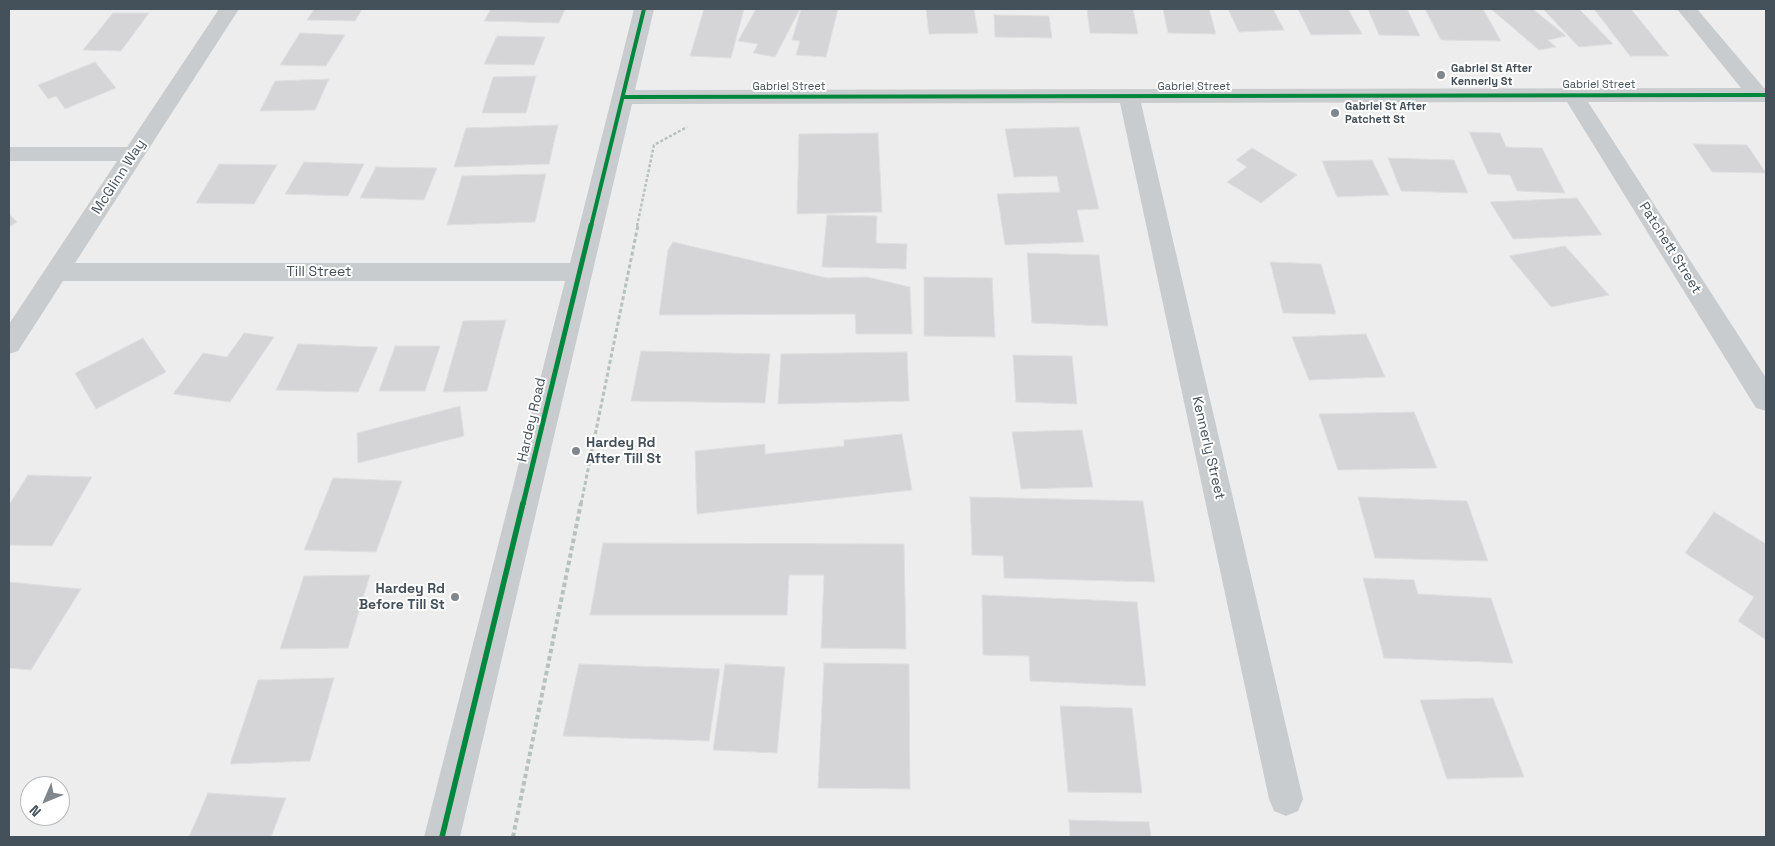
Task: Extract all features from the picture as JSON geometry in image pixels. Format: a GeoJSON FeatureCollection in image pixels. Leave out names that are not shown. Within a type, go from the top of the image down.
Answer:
{"type":"FeatureCollection","features":[{"type":"Feature","properties":{"kind":"street","name":"McGlinn Way"},"geometry":{"type":"LineString","coordinates":[[9,344],[229,9]]}},
{"type":"Feature","properties":{"kind":"street","name":"Hardey Road"},"geometry":{"type":"LineString","coordinates":[[442,837],[644,9]]}},
{"type":"Feature","properties":{"kind":"street"},"geometry":{"type":"LineString","coordinates":[[1687,9],[1762,95]]}},
{"type":"Feature","properties":{"kind":"street","name":"Patchett Street"},"geometry":{"type":"LineString","coordinates":[[1573,95],[1766,400]]}},
{"type":"Feature","properties":{"kind":"street","name":"Gabriel Street"},"geometry":{"type":"LineString","coordinates":[[622,97],[1762,95]]}},
{"type":"Feature","properties":{"kind":"street","name":"Kennerly Street"},"geometry":{"type":"LineString","coordinates":[[1129,97],[1286,799]]}},
{"type":"Feature","properties":{"kind":"street"},"geometry":{"type":"LineString","coordinates":[[9,154],[134,154]]}},
{"type":"Feature","properties":{"kind":"street","name":"Till Street"},"geometry":{"type":"LineString","coordinates":[[57,272],[580,272]]}},
{"type":"Feature","properties":{"kind":"path"},"geometry":{"type":"LineString","coordinates":[[513,837],[654,145],[692,122]]}},
{"type":"Feature","properties":{"kind":"building"},"geometry":{"type":"Polygon","coordinates":[[[314,9],[362,9],[355,21],[307,20],[314,9]]]}},
{"type":"Feature","properties":{"kind":"building"},"geometry":{"type":"Polygon","coordinates":[[[491,9],[565,9],[559,23],[484,21],[491,9]]]}},
{"type":"Feature","properties":{"kind":"building"},"geometry":{"type":"Polygon","coordinates":[[[704,9],[744,9],[731,58],[690,56],[704,9]]]}},
{"type":"Feature","properties":{"kind":"building"},"geometry":{"type":"Polygon","coordinates":[[[756,9],[800,9],[775,57],[753,53],[758,44],[738,41],[756,9]]]}},
{"type":"Feature","properties":{"kind":"building"},"geometry":{"type":"Polygon","coordinates":[[[801,9],[838,9],[826,57],[796,55],[800,41],[792,40],[801,9]]]}},
{"type":"Feature","properties":{"kind":"building"},"geometry":{"type":"Polygon","coordinates":[[[926,9],[974,9],[978,33],[929,34],[926,9]]]}},
{"type":"Feature","properties":{"kind":"building"},"geometry":{"type":"Polygon","coordinates":[[[1087,9],[1133,9],[1138,34],[1090,33],[1087,9]]]}},
{"type":"Feature","properties":{"kind":"building"},"geometry":{"type":"Polygon","coordinates":[[[1163,9],[1209,9],[1216,34],[1168,33],[1163,9]]]}},
{"type":"Feature","properties":{"kind":"building"},"geometry":{"type":"Polygon","coordinates":[[[1228,9],[1273,9],[1284,30],[1239,32],[1228,9]]]}},
{"type":"Feature","properties":{"kind":"building"},"geometry":{"type":"Polygon","coordinates":[[[1298,9],[1348,9],[1362,34],[1311,35],[1298,9]]]}},
{"type":"Feature","properties":{"kind":"building"},"geometry":{"type":"Polygon","coordinates":[[[1368,9],[1407,9],[1420,36],[1379,35],[1368,9]]]}},
{"type":"Feature","properties":{"kind":"building"},"geometry":{"type":"Polygon","coordinates":[[[1425,9],[1483,9],[1501,41],[1441,40],[1425,9]]]}},
{"type":"Feature","properties":{"kind":"building"},"geometry":{"type":"Polygon","coordinates":[[[1491,9],[1533,9],[1566,36],[1548,40],[1556,47],[1539,50],[1491,9]]]}},
{"type":"Feature","properties":{"kind":"building"},"geometry":{"type":"Polygon","coordinates":[[[1543,9],[1579,9],[1613,44],[1579,47],[1543,9]]]}},
{"type":"Feature","properties":{"kind":"building"},"geometry":{"type":"Polygon","coordinates":[[[1594,9],[1631,9],[1669,56],[1630,56],[1594,9]]]}},
{"type":"Feature","properties":{"kind":"building"},"geometry":{"type":"Polygon","coordinates":[[[113,13],[149,13],[121,51],[83,50],[113,13]]]}},
{"type":"Feature","properties":{"kind":"building"},"geometry":{"type":"Polygon","coordinates":[[[994,15],[1049,16],[1052,38],[995,37],[994,15]]]}},
{"type":"Feature","properties":{"kind":"building"},"geometry":{"type":"Polygon","coordinates":[[[300,33],[345,35],[326,66],[280,65],[300,33]]]}},
{"type":"Feature","properties":{"kind":"building"},"geometry":{"type":"Polygon","coordinates":[[[497,36],[545,37],[534,65],[484,64],[497,36]]]}},
{"type":"Feature","properties":{"kind":"building"},"geometry":{"type":"Polygon","coordinates":[[[95,62],[116,88],[65,109],[56,96],[48,99],[38,85],[95,62]]]}},
{"type":"Feature","properties":{"kind":"building"},"geometry":{"type":"Polygon","coordinates":[[[536,76],[526,113],[482,113],[493,77],[536,76]]]}},
{"type":"Feature","properties":{"kind":"building"},"geometry":{"type":"Polygon","coordinates":[[[329,79],[315,110],[260,111],[275,81],[329,79]]]}},
{"type":"Feature","properties":{"kind":"building"},"geometry":{"type":"Polygon","coordinates":[[[558,125],[549,164],[454,167],[466,128],[558,125]]]}},
{"type":"Feature","properties":{"kind":"building"},"geometry":{"type":"Polygon","coordinates":[[[1079,127],[1099,209],[1077,210],[1084,242],[1005,245],[997,194],[1060,192],[1057,176],[1014,177],[1005,129],[1079,127]]]}},
{"type":"Feature","properties":{"kind":"building"},"geometry":{"type":"Polygon","coordinates":[[[1469,132],[1500,133],[1506,147],[1542,148],[1565,193],[1517,191],[1510,175],[1488,174],[1469,132]]]}},
{"type":"Feature","properties":{"kind":"building"},"geometry":{"type":"Polygon","coordinates":[[[878,133],[882,212],[797,214],[799,134],[878,133]]]}},
{"type":"Feature","properties":{"kind":"building"},"geometry":{"type":"Polygon","coordinates":[[[1693,144],[1747,145],[1766,173],[1712,172],[1693,144]]]}},
{"type":"Feature","properties":{"kind":"building"},"geometry":{"type":"Polygon","coordinates":[[[1252,148],[1297,175],[1261,203],[1227,182],[1247,167],[1236,160],[1252,148]]]}},
{"type":"Feature","properties":{"kind":"building"},"geometry":{"type":"Polygon","coordinates":[[[1388,158],[1454,160],[1468,193],[1401,191],[1388,158]]]}},
{"type":"Feature","properties":{"kind":"building"},"geometry":{"type":"Polygon","coordinates":[[[1372,160],[1389,195],[1337,197],[1322,161],[1372,160]]]}},
{"type":"Feature","properties":{"kind":"building"},"geometry":{"type":"Polygon","coordinates":[[[304,162],[364,164],[348,196],[285,194],[304,162]]]}},
{"type":"Feature","properties":{"kind":"building"},"geometry":{"type":"Polygon","coordinates":[[[219,164],[277,165],[254,204],[196,203],[219,164]]]}},
{"type":"Feature","properties":{"kind":"building"},"geometry":{"type":"Polygon","coordinates":[[[376,167],[437,168],[424,200],[360,198],[376,167]]]}},
{"type":"Feature","properties":{"kind":"building"},"geometry":{"type":"Polygon","coordinates":[[[546,174],[535,222],[447,225],[462,176],[546,174]]]}},
{"type":"Feature","properties":{"kind":"building"},"geometry":{"type":"Polygon","coordinates":[[[1577,198],[1602,235],[1513,239],[1490,202],[1577,198]]]}},
{"type":"Feature","properties":{"kind":"building"},"geometry":{"type":"Polygon","coordinates":[[[9,214],[17,222],[9,227],[9,214]]]}},
{"type":"Feature","properties":{"kind":"building"},"geometry":{"type":"Polygon","coordinates":[[[827,215],[877,216],[876,243],[907,244],[906,269],[822,267],[827,215]]]}},
{"type":"Feature","properties":{"kind":"building"},"geometry":{"type":"Polygon","coordinates":[[[673,242],[827,278],[867,277],[910,287],[912,334],[856,334],[855,314],[659,315],[668,250],[673,242]]]}},
{"type":"Feature","properties":{"kind":"building"},"geometry":{"type":"Polygon","coordinates":[[[1565,246],[1609,295],[1551,307],[1509,256],[1565,246]]]}},
{"type":"Feature","properties":{"kind":"building"},"geometry":{"type":"Polygon","coordinates":[[[1027,253],[1099,255],[1108,326],[1032,323],[1027,253]]]}},
{"type":"Feature","properties":{"kind":"building"},"geometry":{"type":"Polygon","coordinates":[[[1270,262],[1321,264],[1336,314],[1283,313],[1270,262]]]}},
{"type":"Feature","properties":{"kind":"building"},"geometry":{"type":"Polygon","coordinates":[[[924,277],[992,278],[995,337],[924,336],[924,277]]]}},
{"type":"Feature","properties":{"kind":"building"},"geometry":{"type":"Polygon","coordinates":[[[506,320],[487,391],[443,392],[463,321],[506,320]]]}},
{"type":"Feature","properties":{"kind":"building"},"geometry":{"type":"Polygon","coordinates":[[[244,333],[274,337],[230,402],[173,394],[203,353],[227,357],[244,333]]]}},
{"type":"Feature","properties":{"kind":"building"},"geometry":{"type":"Polygon","coordinates":[[[1366,334],[1385,377],[1309,380],[1292,337],[1366,334]]]}},
{"type":"Feature","properties":{"kind":"building"},"geometry":{"type":"Polygon","coordinates":[[[143,338],[166,372],[96,409],[75,373],[143,338]]]}},
{"type":"Feature","properties":{"kind":"building"},"geometry":{"type":"Polygon","coordinates":[[[298,344],[378,347],[358,392],[276,390],[298,344]]]}},
{"type":"Feature","properties":{"kind":"building"},"geometry":{"type":"Polygon","coordinates":[[[395,346],[440,346],[425,391],[379,391],[395,346]]]}},
{"type":"Feature","properties":{"kind":"building"},"geometry":{"type":"Polygon","coordinates":[[[641,351],[770,354],[765,403],[631,401],[641,351]]]}},
{"type":"Feature","properties":{"kind":"building"},"geometry":{"type":"Polygon","coordinates":[[[907,352],[909,401],[778,404],[781,354],[907,352]]]}},
{"type":"Feature","properties":{"kind":"building"},"geometry":{"type":"Polygon","coordinates":[[[1013,355],[1072,356],[1077,404],[1016,402],[1013,355]]]}},
{"type":"Feature","properties":{"kind":"building"},"geometry":{"type":"Polygon","coordinates":[[[460,406],[464,436],[358,463],[357,433],[460,406]]]}},
{"type":"Feature","properties":{"kind":"building"},"geometry":{"type":"Polygon","coordinates":[[[1414,412],[1437,468],[1338,470],[1319,414],[1414,412]]]}},
{"type":"Feature","properties":{"kind":"building"},"geometry":{"type":"Polygon","coordinates":[[[1082,430],[1093,487],[1021,489],[1012,432],[1082,430]]]}},
{"type":"Feature","properties":{"kind":"building"},"geometry":{"type":"Polygon","coordinates":[[[902,434],[912,490],[697,514],[695,451],[765,444],[765,454],[844,446],[844,440],[902,434]]]}},
{"type":"Feature","properties":{"kind":"building"},"geometry":{"type":"Polygon","coordinates":[[[28,475],[92,477],[52,546],[9,545],[9,505],[28,475]]]}},
{"type":"Feature","properties":{"kind":"building"},"geometry":{"type":"Polygon","coordinates":[[[333,478],[402,481],[376,552],[304,550],[333,478]]]}},
{"type":"Feature","properties":{"kind":"building"},"geometry":{"type":"Polygon","coordinates":[[[970,497],[1143,501],[1155,582],[1004,578],[1003,556],[972,555],[970,497]]]}},
{"type":"Feature","properties":{"kind":"building"},"geometry":{"type":"Polygon","coordinates":[[[1358,497],[1467,501],[1488,561],[1375,558],[1358,497]]]}},
{"type":"Feature","properties":{"kind":"building"},"geometry":{"type":"Polygon","coordinates":[[[1714,512],[1766,544],[1766,640],[1738,621],[1754,597],[1685,553],[1714,512]]]}},
{"type":"Feature","properties":{"kind":"building"},"geometry":{"type":"Polygon","coordinates":[[[603,543],[904,544],[906,649],[821,648],[824,575],[789,575],[787,615],[590,615],[603,543]]]}},
{"type":"Feature","properties":{"kind":"building"},"geometry":{"type":"Polygon","coordinates":[[[370,575],[348,648],[280,649],[304,576],[370,575]]]}},
{"type":"Feature","properties":{"kind":"building"},"geometry":{"type":"Polygon","coordinates":[[[1363,578],[1414,580],[1418,594],[1491,598],[1513,663],[1384,658],[1363,578]]]}},
{"type":"Feature","properties":{"kind":"building"},"geometry":{"type":"Polygon","coordinates":[[[9,582],[81,589],[31,670],[9,668],[9,582]]]}},
{"type":"Feature","properties":{"kind":"building"},"geometry":{"type":"Polygon","coordinates":[[[982,595],[1137,602],[1146,686],[1030,681],[1029,656],[983,655],[982,595]]]}},
{"type":"Feature","properties":{"kind":"building"},"geometry":{"type":"Polygon","coordinates":[[[824,663],[909,664],[910,789],[818,788],[824,663]]]}},
{"type":"Feature","properties":{"kind":"building"},"geometry":{"type":"Polygon","coordinates":[[[579,664],[720,669],[709,741],[563,736],[579,664]]]}},
{"type":"Feature","properties":{"kind":"building"},"geometry":{"type":"Polygon","coordinates":[[[725,664],[785,667],[777,753],[713,750],[725,664]]]}},
{"type":"Feature","properties":{"kind":"building"},"geometry":{"type":"Polygon","coordinates":[[[334,678],[310,761],[230,764],[258,680],[334,678]]]}},
{"type":"Feature","properties":{"kind":"building"},"geometry":{"type":"Polygon","coordinates":[[[1493,698],[1524,777],[1447,779],[1420,700],[1493,698]]]}},
{"type":"Feature","properties":{"kind":"building"},"geometry":{"type":"Polygon","coordinates":[[[1060,706],[1132,708],[1142,793],[1068,792],[1060,706]]]}},
{"type":"Feature","properties":{"kind":"building"},"geometry":{"type":"Polygon","coordinates":[[[208,793],[286,798],[271,837],[189,837],[208,793]]]}},
{"type":"Feature","properties":{"kind":"building"},"geometry":{"type":"Polygon","coordinates":[[[1069,820],[1149,822],[1151,837],[1070,837],[1069,820]]]}},
{"type":"Feature","properties":{"kind":"cycle path"},"geometry":{"type":"LineString","coordinates":[[442,837],[644,9]]}},
{"type":"Feature","properties":{"kind":"cycle path"},"geometry":{"type":"LineString","coordinates":[[623,97],[1766,95]]}},
{"type":"Feature","properties":{"kind":"place","name":"Gabriel St After Kennerly St"},"geometry":{"type":"Point","coordinates":[1441,75]}},
{"type":"Feature","properties":{"kind":"place","name":"Gabriel St After Patchett St"},"geometry":{"type":"Point","coordinates":[1335,113]}},
{"type":"Feature","properties":{"kind":"place","name":"Hardey Rd After Till St"},"geometry":{"type":"Point","coordinates":[576,451]}},
{"type":"Feature","properties":{"kind":"place","name":"Hardey Rd Before Till St"},"geometry":{"type":"Point","coordinates":[455,597]}}]}
